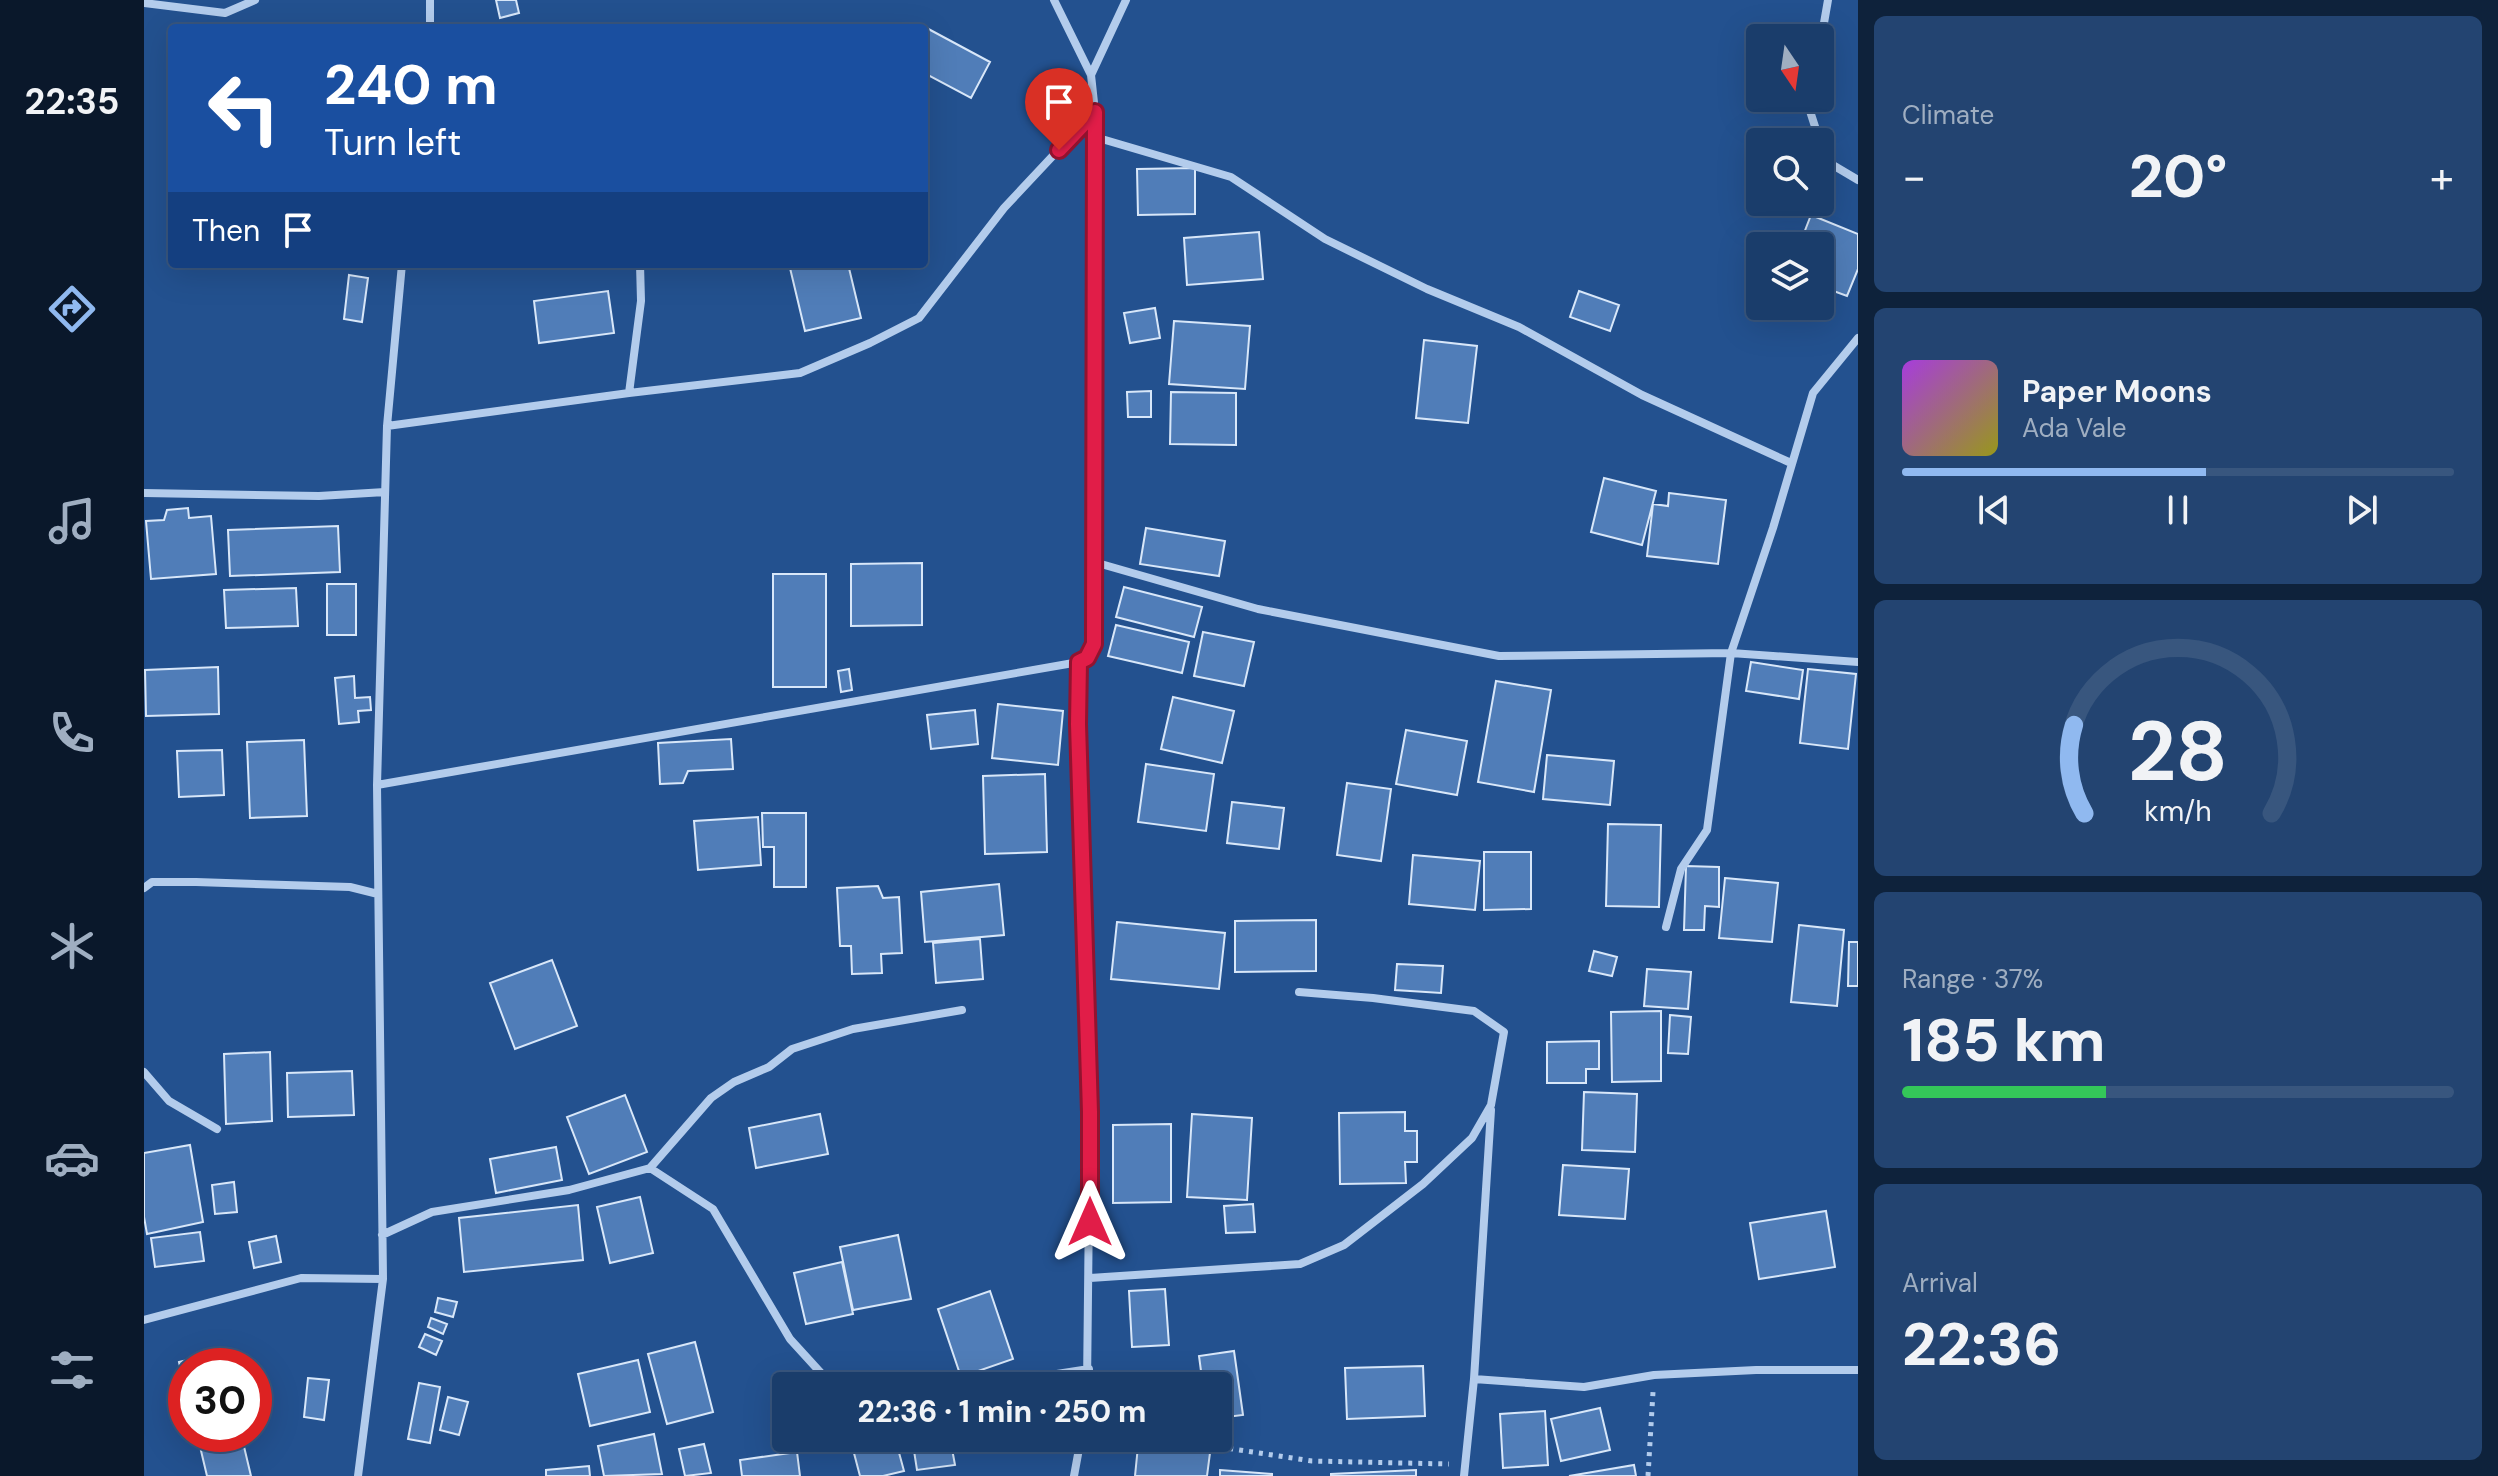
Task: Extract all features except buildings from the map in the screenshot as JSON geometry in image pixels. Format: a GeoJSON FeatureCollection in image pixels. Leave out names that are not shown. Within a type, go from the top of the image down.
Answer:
{"type":"FeatureCollection","features":[{"type":"Feature","properties":{"kind":"street"},"geometry":{"type":"LineString","coordinates":[[144,3],[225,13],[255,0]]}},
{"type":"Feature","properties":{"kind":"street"},"geometry":{"type":"LineString","coordinates":[[430,0],[430,24]]}},
{"type":"Feature","properties":{"kind":"street"},"geometry":{"type":"LineString","coordinates":[[377,785],[1079,662],[1087,658],[1094,644],[1095,112],[1091,75],[1054,0]]}},
{"type":"Feature","properties":{"kind":"street"},"geometry":{"type":"LineString","coordinates":[[1091,75],[1126,0]]}},
{"type":"Feature","properties":{"kind":"street"},"geometry":{"type":"LineString","coordinates":[[1824,24],[1828,0]]}},
{"type":"Feature","properties":{"kind":"street"},"geometry":{"type":"LineString","coordinates":[[387,426],[800,373],[870,343],[919,318],[1004,208],[1095,112]]}},
{"type":"Feature","properties":{"kind":"street"},"geometry":{"type":"LineString","coordinates":[[1095,137],[1231,177],[1325,239],[1427,289],[1519,327],[1642,395],[1791,463]]}},
{"type":"Feature","properties":{"kind":"street"},"geometry":{"type":"LineString","coordinates":[[1834,166],[1858,180]]}},
{"type":"Feature","properties":{"kind":"street"},"geometry":{"type":"LineString","coordinates":[[358,1476],[383,1279],[377,785],[387,426],[402,268]]}},
{"type":"Feature","properties":{"kind":"street"},"geometry":{"type":"LineString","coordinates":[[629,393],[641,301],[640,268]]}},
{"type":"Feature","properties":{"kind":"street"},"geometry":{"type":"LineString","coordinates":[[1666,927],[1681,869],[1707,830],[1731,653],[1773,528],[1813,393],[1858,338]]}},
{"type":"Feature","properties":{"kind":"street"},"geometry":{"type":"LineString","coordinates":[[144,493],[319,496],[385,492]]}},
{"type":"Feature","properties":{"kind":"street"},"geometry":{"type":"LineString","coordinates":[[1094,562],[1258,609],[1499,656],[1731,653],[1858,662]]}},
{"type":"Feature","properties":{"kind":"street"},"geometry":{"type":"LineString","coordinates":[[1079,662],[1080,814],[1090,1112],[1089,1372]]}},
{"type":"Feature","properties":{"kind":"street"},"geometry":{"type":"LineString","coordinates":[[144,888],[152,882],[196,882],[350,887],[378,894]]}},
{"type":"Feature","properties":{"kind":"street"},"geometry":{"type":"LineString","coordinates":[[1299,992],[1474,1011],[1504,1032],[1491,1105],[1474,1379],[1464,1476]]}},
{"type":"Feature","properties":{"kind":"street"},"geometry":{"type":"LineString","coordinates":[[382,1235],[432,1212],[569,1190],[650,1168],[711,1098],[734,1082],[769,1067],[792,1049],[853,1029],[962,1010]]}},
{"type":"Feature","properties":{"kind":"street"},"geometry":{"type":"LineString","coordinates":[[144,1072],[169,1101],[217,1129]]}},
{"type":"Feature","properties":{"kind":"street"},"geometry":{"type":"LineString","coordinates":[[1090,1278],[1300,1264],[1344,1245],[1423,1184],[1472,1138],[1491,1105]]}},
{"type":"Feature","properties":{"kind":"street"},"geometry":{"type":"LineString","coordinates":[[650,1168],[713,1209],[790,1339],[820,1372]]}},
{"type":"Feature","properties":{"kind":"street"},"geometry":{"type":"LineString","coordinates":[[144,1320],[301,1278],[383,1279]]}},
{"type":"Feature","properties":{"kind":"street"},"geometry":{"type":"LineString","coordinates":[[1070,1372],[1089,1369]]}},
{"type":"Feature","properties":{"kind":"street"},"geometry":{"type":"LineString","coordinates":[[1474,1379],[1584,1387],[1654,1375],[1756,1370],[1858,1370]]}},
{"type":"Feature","properties":{"kind":"street"},"geometry":{"type":"LineString","coordinates":[[1074,1476],[1078,1452]]}},
{"type":"Feature","properties":{"kind":"path"},"geometry":{"type":"LineString","coordinates":[[1648,1476],[1654,1375]]}},
{"type":"Feature","properties":{"kind":"path"},"geometry":{"type":"LineString","coordinates":[[1232,1449],[1312,1461],[1463,1464]]}},
{"type":"Feature","properties":{"kind":"route"},"geometry":{"type":"LineString","coordinates":[[1059,150],[1095,112],[1094,644],[1087,658],[1079,662],[1078,724],[1090,1112],[1090,1222]]}}]}
